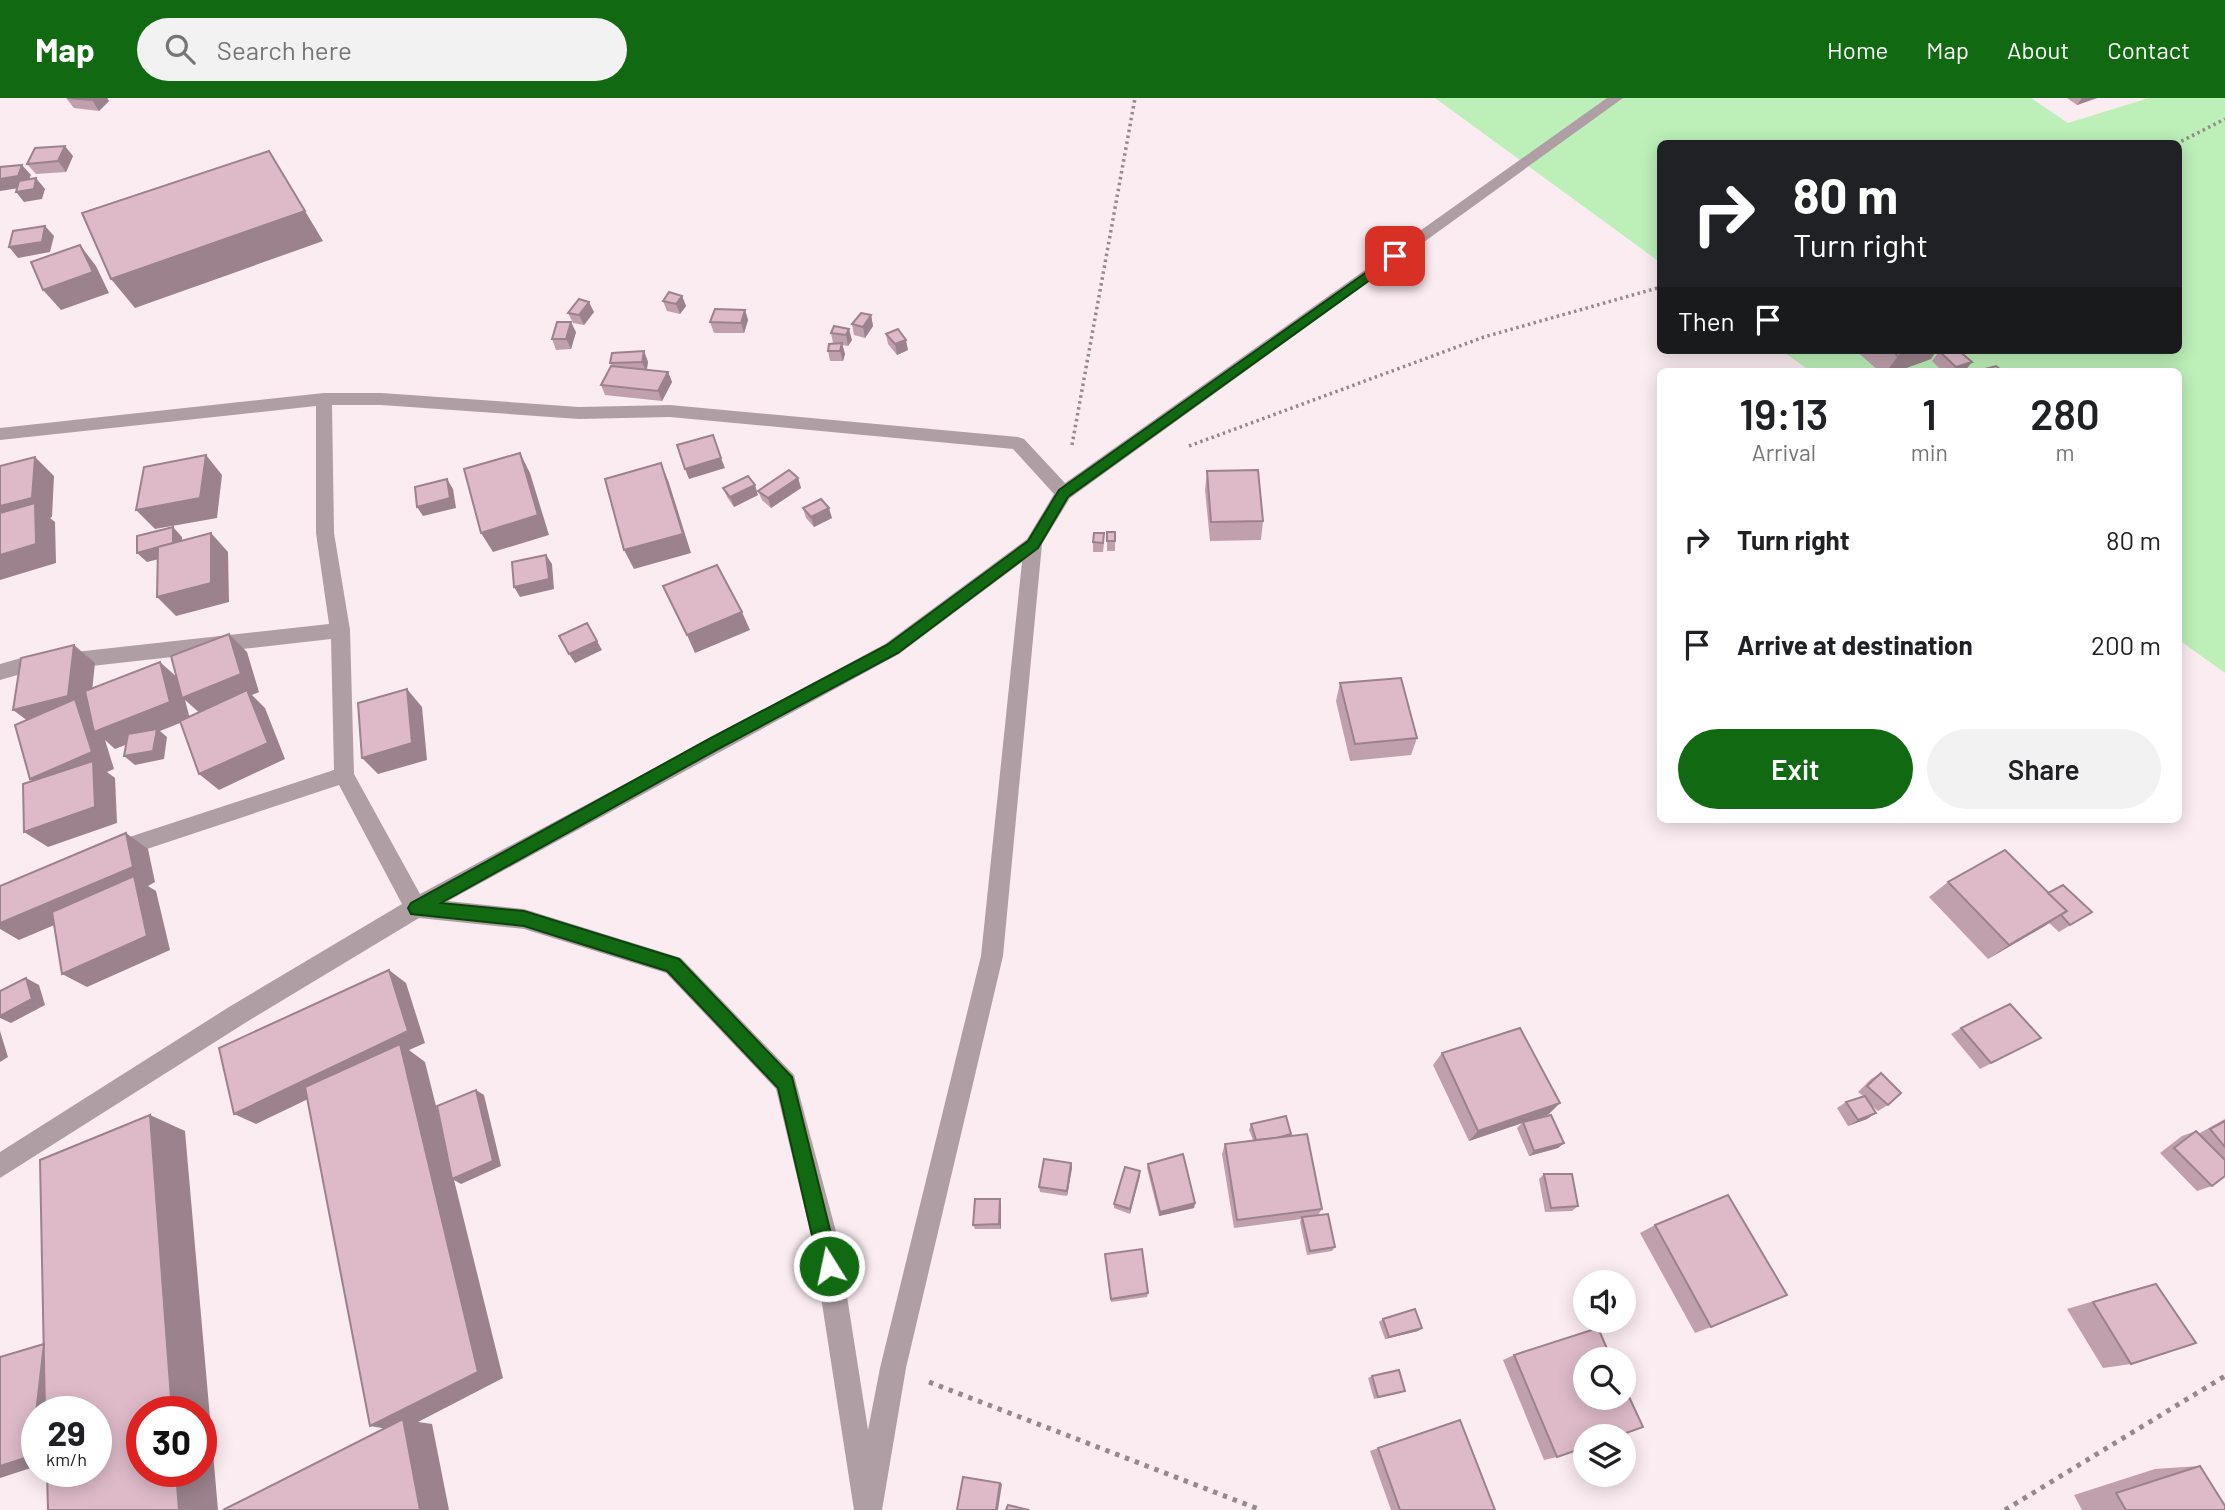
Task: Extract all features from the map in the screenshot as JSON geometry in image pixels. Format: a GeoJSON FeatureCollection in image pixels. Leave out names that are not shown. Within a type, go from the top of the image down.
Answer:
{"type":"FeatureCollection","features":[{"type":"Feature","properties":{"kind":"street"},"geometry":{"type":"LineString","coordinates":[[0,1166],[237,1015],[416,908],[892,649],[1033,544],[1063,493],[1616,98]]}},
{"type":"Feature","properties":{"kind":"street"},"geometry":{"type":"LineString","coordinates":[[0,434],[324,399],[381,399],[579,413],[670,411],[1018,443],[1063,493]]}},
{"type":"Feature","properties":{"kind":"street"},"geometry":{"type":"LineString","coordinates":[[324,399],[326,533],[340,630],[345,775],[416,908]]}},
{"type":"Feature","properties":{"kind":"street"},"geometry":{"type":"LineString","coordinates":[[868,1510],[893,1368],[992,956],[1033,544]]}},
{"type":"Feature","properties":{"kind":"street"},"geometry":{"type":"LineString","coordinates":[[0,671],[94,657],[340,630]]}},
{"type":"Feature","properties":{"kind":"street"},"geometry":{"type":"LineString","coordinates":[[89,859],[345,775]]}},
{"type":"Feature","properties":{"kind":"street"},"geometry":{"type":"LineString","coordinates":[[416,908],[524,919],[673,965],[786,1083],[825,1239],[868,1510]]}},
{"type":"Feature","properties":{"kind":"path"},"geometry":{"type":"LineString","coordinates":[[1063,493],[1135,98]]}},
{"type":"Feature","properties":{"kind":"path"},"geometry":{"type":"LineString","coordinates":[[2182,141],[2225,119]]}},
{"type":"Feature","properties":{"kind":"path"},"geometry":{"type":"LineString","coordinates":[[1178,450],[1484,337],[1657,288]]}},
{"type":"Feature","properties":{"kind":"path"},"geometry":{"type":"LineString","coordinates":[[893,1368],[1261,1510]]}},
{"type":"Feature","properties":{"kind":"path"},"geometry":{"type":"LineString","coordinates":[[2006,1510],[2225,1376]]}},
{"type":"Feature","properties":{"kind":"green space"},"geometry":{"type":"Polygon","coordinates":[[[1435,98],[2031,98],[2068,123],[2149,98],[2225,98],[2225,673],[2182,642],[2182,368],[1806,368],[1787,354],[2182,354],[2182,140],[1657,140],[1657,260],[1435,98]]]}},
{"type":"Feature","properties":{"kind":"building"},"geometry":{"type":"Polygon","coordinates":[[[65,146],[58,161],[27,164],[35,148],[65,146]]]}},
{"type":"Feature","properties":{"kind":"building"},"geometry":{"type":"Polygon","coordinates":[[[269,151],[305,211],[111,279],[82,213],[269,151]]]}},
{"type":"Feature","properties":{"kind":"building"},"geometry":{"type":"Polygon","coordinates":[[[22,165],[18,176],[0,179],[0,167],[22,165]]]}},
{"type":"Feature","properties":{"kind":"building"},"geometry":{"type":"Polygon","coordinates":[[[36,178],[34,189],[16,192],[19,181],[36,178]]]}},
{"type":"Feature","properties":{"kind":"building"},"geometry":{"type":"Polygon","coordinates":[[[45,226],[42,242],[9,247],[13,231],[45,226]]]}},
{"type":"Feature","properties":{"kind":"building"},"geometry":{"type":"Polygon","coordinates":[[[80,245],[93,272],[43,290],[31,262],[80,245]]]}},
{"type":"Feature","properties":{"kind":"building"},"geometry":{"type":"Polygon","coordinates":[[[669,292],[682,296],[676,304],[663,301],[669,292]]]}},
{"type":"Feature","properties":{"kind":"building"},"geometry":{"type":"Polygon","coordinates":[[[579,299],[589,302],[579,315],[568,313],[579,299]]]}},
{"type":"Feature","properties":{"kind":"building"},"geometry":{"type":"Polygon","coordinates":[[[715,309],[745,310],[741,323],[710,322],[715,309]]]}},
{"type":"Feature","properties":{"kind":"building"},"geometry":{"type":"Polygon","coordinates":[[[861,313],[871,315],[863,327],[852,324],[861,313]]]}},
{"type":"Feature","properties":{"kind":"building"},"geometry":{"type":"Polygon","coordinates":[[[557,322],[571,322],[566,339],[552,339],[557,322]]]}},
{"type":"Feature","properties":{"kind":"building"},"geometry":{"type":"Polygon","coordinates":[[[834,326],[849,329],[846,335],[831,333],[834,326]]]}},
{"type":"Feature","properties":{"kind":"building"},"geometry":{"type":"Polygon","coordinates":[[[898,329],[906,340],[895,344],[886,334],[898,329]]]}},
{"type":"Feature","properties":{"kind":"building"},"geometry":{"type":"Polygon","coordinates":[[[842,343],[840,351],[828,351],[829,344],[842,343]]]}},
{"type":"Feature","properties":{"kind":"building"},"geometry":{"type":"Polygon","coordinates":[[[644,351],[642,362],[610,363],[612,353],[644,351]]]}},
{"type":"Feature","properties":{"kind":"building"},"geometry":{"type":"Polygon","coordinates":[[[1942,354],[1963,354],[1972,362],[1956,367],[1942,354]]]}},
{"type":"Feature","properties":{"kind":"building"},"geometry":{"type":"Polygon","coordinates":[[[611,366],[668,372],[658,391],[601,385],[611,366]]]}},
{"type":"Feature","properties":{"kind":"building"},"geometry":{"type":"Polygon","coordinates":[[[713,435],[721,458],[685,469],[677,445],[713,435]]]}},
{"type":"Feature","properties":{"kind":"building"},"geometry":{"type":"Polygon","coordinates":[[[520,453],[538,515],[481,533],[464,469],[520,453]]]}},
{"type":"Feature","properties":{"kind":"building"},"geometry":{"type":"Polygon","coordinates":[[[206,455],[200,498],[136,510],[144,467],[206,455]]]}},
{"type":"Feature","properties":{"kind":"building"},"geometry":{"type":"Polygon","coordinates":[[[35,457],[32,498],[0,506],[0,466],[35,457]]]}},
{"type":"Feature","properties":{"kind":"building"},"geometry":{"type":"Polygon","coordinates":[[[661,463],[683,534],[624,550],[605,479],[661,463]]]}},
{"type":"Feature","properties":{"kind":"building"},"geometry":{"type":"Polygon","coordinates":[[[789,470],[798,478],[768,498],[758,491],[789,470]]]}},
{"type":"Feature","properties":{"kind":"building"},"geometry":{"type":"Polygon","coordinates":[[[1258,470],[1263,521],[1211,522],[1207,471],[1258,470]]]}},
{"type":"Feature","properties":{"kind":"building"},"geometry":{"type":"Polygon","coordinates":[[[748,476],[755,485],[730,497],[723,488],[748,476]]]}},
{"type":"Feature","properties":{"kind":"building"},"geometry":{"type":"Polygon","coordinates":[[[447,479],[450,498],[417,507],[415,487],[447,479]]]}},
{"type":"Feature","properties":{"kind":"building"},"geometry":{"type":"Polygon","coordinates":[[[821,499],[829,508],[811,517],[803,508],[821,499]]]}},
{"type":"Feature","properties":{"kind":"building"},"geometry":{"type":"Polygon","coordinates":[[[35,503],[36,544],[0,555],[0,513],[35,503]]]}},
{"type":"Feature","properties":{"kind":"building"},"geometry":{"type":"Polygon","coordinates":[[[173,527],[173,543],[137,553],[137,536],[173,527]]]}},
{"type":"Feature","properties":{"kind":"building"},"geometry":{"type":"Polygon","coordinates":[[[1107,532],[1115,532],[1115,541],[1107,541],[1107,532]]]}},
{"type":"Feature","properties":{"kind":"building"},"geometry":{"type":"Polygon","coordinates":[[[211,533],[211,583],[157,597],[158,547],[211,533]]]}},
{"type":"Feature","properties":{"kind":"building"},"geometry":{"type":"Polygon","coordinates":[[[1094,533],[1104,533],[1103,543],[1093,542],[1094,533]]]}},
{"type":"Feature","properties":{"kind":"building"},"geometry":{"type":"Polygon","coordinates":[[[546,555],[549,579],[514,587],[512,562],[546,555]]]}},
{"type":"Feature","properties":{"kind":"building"},"geometry":{"type":"Polygon","coordinates":[[[717,565],[742,612],[687,635],[663,586],[717,565]]]}},
{"type":"Feature","properties":{"kind":"building"},"geometry":{"type":"Polygon","coordinates":[[[587,623],[597,641],[569,654],[559,636],[587,623]]]}},
{"type":"Feature","properties":{"kind":"building"},"geometry":{"type":"Polygon","coordinates":[[[229,634],[241,674],[182,698],[171,656],[229,634]]]}},
{"type":"Feature","properties":{"kind":"building"},"geometry":{"type":"Polygon","coordinates":[[[74,645],[68,696],[13,710],[21,658],[74,645]]]}},
{"type":"Feature","properties":{"kind":"building"},"geometry":{"type":"Polygon","coordinates":[[[160,662],[170,702],[94,732],[85,691],[160,662]]]}},
{"type":"Feature","properties":{"kind":"building"},"geometry":{"type":"Polygon","coordinates":[[[1401,678],[1417,738],[1355,744],[1340,683],[1401,678]]]}},
{"type":"Feature","properties":{"kind":"building"},"geometry":{"type":"Polygon","coordinates":[[[407,689],[412,743],[362,758],[358,703],[407,689]]]}},
{"type":"Feature","properties":{"kind":"building"},"geometry":{"type":"Polygon","coordinates":[[[247,690],[268,743],[199,774],[180,721],[247,690]]]}},
{"type":"Feature","properties":{"kind":"building"},"geometry":{"type":"Polygon","coordinates":[[[75,699],[92,752],[30,779],[15,725],[75,699]]]}},
{"type":"Feature","properties":{"kind":"building"},"geometry":{"type":"Polygon","coordinates":[[[157,729],[153,751],[124,756],[128,734],[157,729]]]}},
{"type":"Feature","properties":{"kind":"building"},"geometry":{"type":"Polygon","coordinates":[[[93,761],[95,807],[24,832],[23,784],[93,761]]]}},
{"type":"Feature","properties":{"kind":"building"},"geometry":{"type":"Polygon","coordinates":[[[126,833],[133,867],[0,923],[0,886],[126,833]]]}},
{"type":"Feature","properties":{"kind":"building"},"geometry":{"type":"Polygon","coordinates":[[[2005,850],[2067,911],[2009,945],[1948,882],[2005,850]]]}},
{"type":"Feature","properties":{"kind":"building"},"geometry":{"type":"Polygon","coordinates":[[[134,876],[147,936],[62,974],[52,912],[134,876]]]}},
{"type":"Feature","properties":{"kind":"building"},"geometry":{"type":"Polygon","coordinates":[[[2063,885],[2092,912],[2070,925],[2061,915],[2067,911],[2048,893],[2063,885]]]}},
{"type":"Feature","properties":{"kind":"building"},"geometry":{"type":"Polygon","coordinates":[[[389,970],[408,1031],[234,1114],[219,1048],[389,970]]]}},
{"type":"Feature","properties":{"kind":"building"},"geometry":{"type":"Polygon","coordinates":[[[26,978],[32,999],[0,1016],[0,991],[26,978]]]}},
{"type":"Feature","properties":{"kind":"building"},"geometry":{"type":"Polygon","coordinates":[[[2010,1004],[2041,1038],[1991,1063],[1961,1028],[2010,1004]]]}},
{"type":"Feature","properties":{"kind":"building"},"geometry":{"type":"Polygon","coordinates":[[[1520,1028],[1560,1103],[1478,1131],[1442,1053],[1520,1028]]]}},
{"type":"Feature","properties":{"kind":"building"},"geometry":{"type":"Polygon","coordinates":[[[400,1044],[478,1372],[370,1426],[305,1087],[400,1044]]]}},
{"type":"Feature","properties":{"kind":"building"},"geometry":{"type":"Polygon","coordinates":[[[1881,1073],[1901,1093],[1888,1105],[1867,1086],[1881,1073]]]}},
{"type":"Feature","properties":{"kind":"building"},"geometry":{"type":"Polygon","coordinates":[[[476,1090],[493,1161],[452,1179],[437,1106],[476,1090]]]}},
{"type":"Feature","properties":{"kind":"building"},"geometry":{"type":"Polygon","coordinates":[[[1865,1096],[1876,1113],[1858,1120],[1846,1102],[1865,1096]]]}},
{"type":"Feature","properties":{"kind":"building"},"geometry":{"type":"Polygon","coordinates":[[[150,1115],[171,1396],[126,1396],[126,1487],[177,1487],[179,1510],[48,1510],[47,1487],[112,1487],[112,1396],[45,1396],[40,1160],[150,1115]]]}},
{"type":"Feature","properties":{"kind":"building"},"geometry":{"type":"Polygon","coordinates":[[[1551,1115],[1564,1143],[1534,1151],[1523,1122],[1551,1115]]]}},
{"type":"Feature","properties":{"kind":"building"},"geometry":{"type":"Polygon","coordinates":[[[1286,1116],[1291,1134],[1256,1140],[1251,1124],[1286,1116]]]}},
{"type":"Feature","properties":{"kind":"building"},"geometry":{"type":"Polygon","coordinates":[[[2225,1121],[2225,1147],[2210,1129],[2225,1121]]]}},
{"type":"Feature","properties":{"kind":"building"},"geometry":{"type":"Polygon","coordinates":[[[2196,1131],[2225,1160],[2225,1176],[2212,1186],[2174,1148],[2196,1131]]]}},
{"type":"Feature","properties":{"kind":"building"},"geometry":{"type":"Polygon","coordinates":[[[1307,1134],[1322,1209],[1237,1220],[1225,1144],[1307,1134]]]}},
{"type":"Feature","properties":{"kind":"building"},"geometry":{"type":"Polygon","coordinates":[[[1183,1154],[1195,1203],[1160,1212],[1148,1164],[1183,1154]]]}},
{"type":"Feature","properties":{"kind":"building"},"geometry":{"type":"Polygon","coordinates":[[[1044,1159],[1071,1163],[1067,1191],[1039,1187],[1044,1159]]]}},
{"type":"Feature","properties":{"kind":"building"},"geometry":{"type":"Polygon","coordinates":[[[1125,1167],[1140,1171],[1130,1209],[1114,1204],[1125,1167]]]}},
{"type":"Feature","properties":{"kind":"building"},"geometry":{"type":"Polygon","coordinates":[[[1544,1174],[1572,1174],[1578,1206],[1551,1208],[1544,1174]]]}},
{"type":"Feature","properties":{"kind":"building"},"geometry":{"type":"Polygon","coordinates":[[[1728,1195],[1787,1295],[1711,1327],[1655,1225],[1728,1195]]]}},
{"type":"Feature","properties":{"kind":"building"},"geometry":{"type":"Polygon","coordinates":[[[975,1199],[1000,1199],[999,1224],[973,1225],[975,1199]]]}},
{"type":"Feature","properties":{"kind":"building"},"geometry":{"type":"Polygon","coordinates":[[[1328,1214],[1335,1247],[1310,1251],[1302,1217],[1328,1214]]]}},
{"type":"Feature","properties":{"kind":"building"},"geometry":{"type":"Polygon","coordinates":[[[1142,1249],[1148,1293],[1111,1299],[1105,1254],[1142,1249]]]}},
{"type":"Feature","properties":{"kind":"building"},"geometry":{"type":"Polygon","coordinates":[[[2156,1284],[2196,1343],[2131,1364],[2093,1302],[2156,1284]]]}},
{"type":"Feature","properties":{"kind":"building"},"geometry":{"type":"Polygon","coordinates":[[[1415,1309],[1422,1328],[1389,1337],[1383,1319],[1415,1309]]]}},
{"type":"Feature","properties":{"kind":"building"},"geometry":{"type":"Polygon","coordinates":[[[1582,1333],[1600,1333],[1606,1347],[1573,1347],[1573,1410],[1635,1410],[1643,1427],[1636,1430],[1636,1424],[1573,1424],[1573,1451],[1557,1457],[1514,1355],[1582,1333]]]}},
{"type":"Feature","properties":{"kind":"building"},"geometry":{"type":"Polygon","coordinates":[[[44,1344],[38,1396],[21,1396],[21,1459],[0,1466],[0,1357],[44,1344]]]}},
{"type":"Feature","properties":{"kind":"building"},"geometry":{"type":"Polygon","coordinates":[[[1399,1370],[1405,1391],[1378,1397],[1372,1376],[1399,1370]]]}},
{"type":"Feature","properties":{"kind":"building"},"geometry":{"type":"Polygon","coordinates":[[[403,1419],[420,1510],[223,1510],[403,1419]]]}},
{"type":"Feature","properties":{"kind":"building"},"geometry":{"type":"Polygon","coordinates":[[[1460,1420],[1495,1510],[1400,1510],[1378,1448],[1460,1420]]]}},
{"type":"Feature","properties":{"kind":"building"},"geometry":{"type":"Polygon","coordinates":[[[2200,1466],[2225,1510],[2126,1510],[2116,1493],[2200,1466]]]}},
{"type":"Feature","properties":{"kind":"building"},"geometry":{"type":"Polygon","coordinates":[[[963,1477],[1000,1483],[996,1510],[957,1510],[963,1477]]]}},
{"type":"Feature","properties":{"kind":"building"},"geometry":{"type":"Polygon","coordinates":[[[1008,1505],[1029,1510],[1006,1510],[1008,1505]]]}},
{"type":"Feature","properties":{"kind":"route"},"geometry":{"type":"LineString","coordinates":[[829,1266],[825,1239],[786,1083],[673,965],[524,919],[416,908],[892,649],[1033,544],[1063,493],[1395,256]]}}]}
